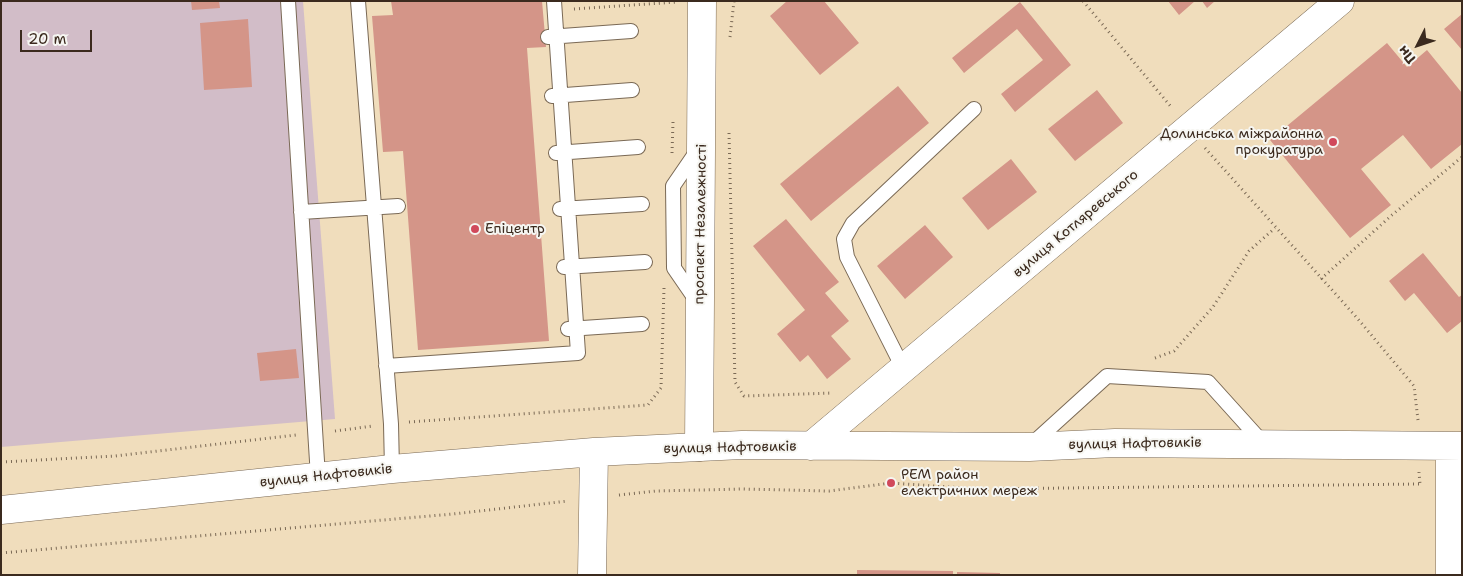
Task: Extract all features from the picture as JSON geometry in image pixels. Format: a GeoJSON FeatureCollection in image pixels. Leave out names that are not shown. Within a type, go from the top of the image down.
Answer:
{"type":"FeatureCollection","features":[{"type":"Feature","properties":{"kind":"street","name":"проспект Незалежності"},"geometry":{"type":"LineString","coordinates":[[699,447],[702,1]]}},
{"type":"Feature","properties":{"kind":"street","name":"вулиця Котляревського"},"geometry":{"type":"LineString","coordinates":[[811,446],[1340,1]]}},
{"type":"Feature","properties":{"kind":"street","name":"вулиця Нафтовиків"},"geometry":{"type":"LineString","coordinates":[[1,510],[392,469],[594,452],[742,445],[1029,447],[1116,443],[1456,446]]}},
{"type":"Feature","properties":{"kind":"street"},"geometry":{"type":"LineString","coordinates":[[1450,575],[1449,485],[1456,446]]}},
{"type":"Feature","properties":{"kind":"street"},"geometry":{"type":"LineString","coordinates":[[592,575],[594,452]]}},
{"type":"Feature","properties":{"kind":"lane"},"geometry":{"type":"LineString","coordinates":[[288,1],[318,477]]}},
{"type":"Feature","properties":{"kind":"lane"},"geometry":{"type":"LineString","coordinates":[[358,1],[386,362],[392,469]]}},
{"type":"Feature","properties":{"kind":"lane"},"geometry":{"type":"LineString","coordinates":[[386,362],[569,350],[578,353],[572,329],[551,4]]}},
{"type":"Feature","properties":{"kind":"lane"},"geometry":{"type":"LineString","coordinates":[[552,37],[631,31]]}},
{"type":"Feature","properties":{"kind":"lane"},"geometry":{"type":"LineString","coordinates":[[556,96],[632,90]]}},
{"type":"Feature","properties":{"kind":"lane"},"geometry":{"type":"LineString","coordinates":[[903,368],[847,257],[844,239],[853,223],[974,109]]}},
{"type":"Feature","properties":{"kind":"lane"},"geometry":{"type":"LineString","coordinates":[[560,153],[638,146]]}},
{"type":"Feature","properties":{"kind":"lane"},"geometry":{"type":"LineString","coordinates":[[564,208],[642,204]]}},
{"type":"Feature","properties":{"kind":"lane"},"geometry":{"type":"LineString","coordinates":[[302,212],[398,206]]}},
{"type":"Feature","properties":{"kind":"lane"},"geometry":{"type":"LineString","coordinates":[[568,266],[645,262]]}},
{"type":"Feature","properties":{"kind":"lane"},"geometry":{"type":"LineString","coordinates":[[572,329],[642,324]]}},
{"type":"Feature","properties":{"kind":"lane"},"geometry":{"type":"LineString","coordinates":[[1029,447],[1107,376],[1208,382],[1263,444]]}},
{"type":"Feature","properties":{"kind":"path"},"geometry":{"type":"LineString","coordinates":[[730,38],[734,1]]}},
{"type":"Feature","properties":{"kind":"path"},"geometry":{"type":"LineString","coordinates":[[1083,1],[1189,128],[1414,386],[1419,424],[1419,484]]}},
{"type":"Feature","properties":{"kind":"path"},"geometry":{"type":"LineString","coordinates":[[551,4],[678,2]]}},
{"type":"Feature","properties":{"kind":"path"},"geometry":{"type":"LineString","coordinates":[[729,126],[735,382],[744,396]]}},
{"type":"Feature","properties":{"kind":"path"},"geometry":{"type":"LineString","coordinates":[[1321,279],[1392,215],[1462,157]]}},
{"type":"Feature","properties":{"kind":"path"},"geometry":{"type":"LineString","coordinates":[[1149,360],[1174,351],[1213,307],[1249,251],[1275,228]]}},
{"type":"Feature","properties":{"kind":"path"},"geometry":{"type":"LineString","coordinates":[[1,554],[453,514],[656,491],[829,491],[891,483],[979,489],[1449,485]]}},
{"type":"Feature","properties":{"kind":"shaded area"},"geometry":{"type":"Polygon","coordinates":[[[1,1],[303,1],[335,419],[1,447],[1,1]]]}},
{"type":"Feature","properties":{"kind":"building"},"geometry":{"type":"Polygon","coordinates":[[[191,1],[219,1],[220,8],[192,10],[191,1]]]}},
{"type":"Feature","properties":{"kind":"building","name":"Епіцентр"},"geometry":{"type":"Polygon","coordinates":[[[391,1],[542,1],[546,47],[527,48],[549,341],[418,350],[403,151],[383,152],[372,16],[393,15],[391,1]]]}},
{"type":"Feature","properties":{"kind":"building"},"geometry":{"type":"Polygon","coordinates":[[[787,1],[824,1],[859,43],[820,75],[770,16],[787,1]]]}},
{"type":"Feature","properties":{"kind":"building"},"geometry":{"type":"Polygon","coordinates":[[[1168,1],[1195,1],[1179,15],[1168,1]]]}},
{"type":"Feature","properties":{"kind":"building"},"geometry":{"type":"Polygon","coordinates":[[[1202,1],[1215,1],[1207,8],[1202,1]]]}},
{"type":"Feature","properties":{"kind":"building"},"geometry":{"type":"Polygon","coordinates":[[[1020,2],[1071,65],[1015,112],[1001,94],[1043,60],[1017,29],[964,73],[952,58],[1020,2]]]}},
{"type":"Feature","properties":{"kind":"building"},"geometry":{"type":"Polygon","coordinates":[[[1462,14],[1462,50],[1444,29],[1462,14]]]}},
{"type":"Feature","properties":{"kind":"building"},"geometry":{"type":"Polygon","coordinates":[[[248,19],[252,87],[204,90],[200,23],[248,19]]]}},
{"type":"Feature","properties":{"kind":"building","name":"Долинська міжрайонна прокуратура"},"geometry":{"type":"Polygon","coordinates":[[[1387,43],[1407,67],[1427,50],[1462,93],[1462,144],[1431,169],[1403,135],[1361,169],[1391,205],[1350,238],[1270,140],[1387,43]]]}},
{"type":"Feature","properties":{"kind":"building"},"geometry":{"type":"Polygon","coordinates":[[[898,86],[929,123],[811,221],[780,184],[898,86]]]}},
{"type":"Feature","properties":{"kind":"building"},"geometry":{"type":"Polygon","coordinates":[[[1097,90],[1123,123],[1075,161],[1048,129],[1097,90]]]}},
{"type":"Feature","properties":{"kind":"building"},"geometry":{"type":"Polygon","coordinates":[[[1011,159],[1037,192],[988,230],[962,198],[1011,159]]]}},
{"type":"Feature","properties":{"kind":"building"},"geometry":{"type":"Polygon","coordinates":[[[786,219],[839,282],[825,293],[849,321],[831,336],[851,359],[827,379],[808,355],[800,362],[777,334],[805,310],[753,246],[786,219]]]}},
{"type":"Feature","properties":{"kind":"building"},"geometry":{"type":"Polygon","coordinates":[[[925,225],[953,257],[905,299],[877,266],[925,225]]]}},
{"type":"Feature","properties":{"kind":"building"},"geometry":{"type":"Polygon","coordinates":[[[1423,253],[1459,297],[1462,295],[1462,321],[1447,333],[1414,293],[1405,301],[1389,281],[1423,253]]]}},
{"type":"Feature","properties":{"kind":"building"},"geometry":{"type":"Polygon","coordinates":[[[296,349],[299,378],[260,381],[257,353],[296,349]]]}},
{"type":"Feature","properties":{"kind":"building"},"geometry":{"type":"Polygon","coordinates":[[[857,570],[953,571],[953,575],[857,575],[857,570]]]}},
{"type":"Feature","properties":{"kind":"building"},"geometry":{"type":"Polygon","coordinates":[[[957,572],[1000,573],[1000,575],[957,575],[957,572]]]}},
{"type":"Feature","properties":{"kind":"place","name":"Долинська міжрайонна прокуратура"},"geometry":{"type":"Point","coordinates":[1333,142]}},
{"type":"Feature","properties":{"kind":"place","name":"Епіцентр"},"geometry":{"type":"Point","coordinates":[475,229]}},
{"type":"Feature","properties":{"kind":"place","name":"РЕМ район електричних мереж"},"geometry":{"type":"Point","coordinates":[891,483]}}]}
